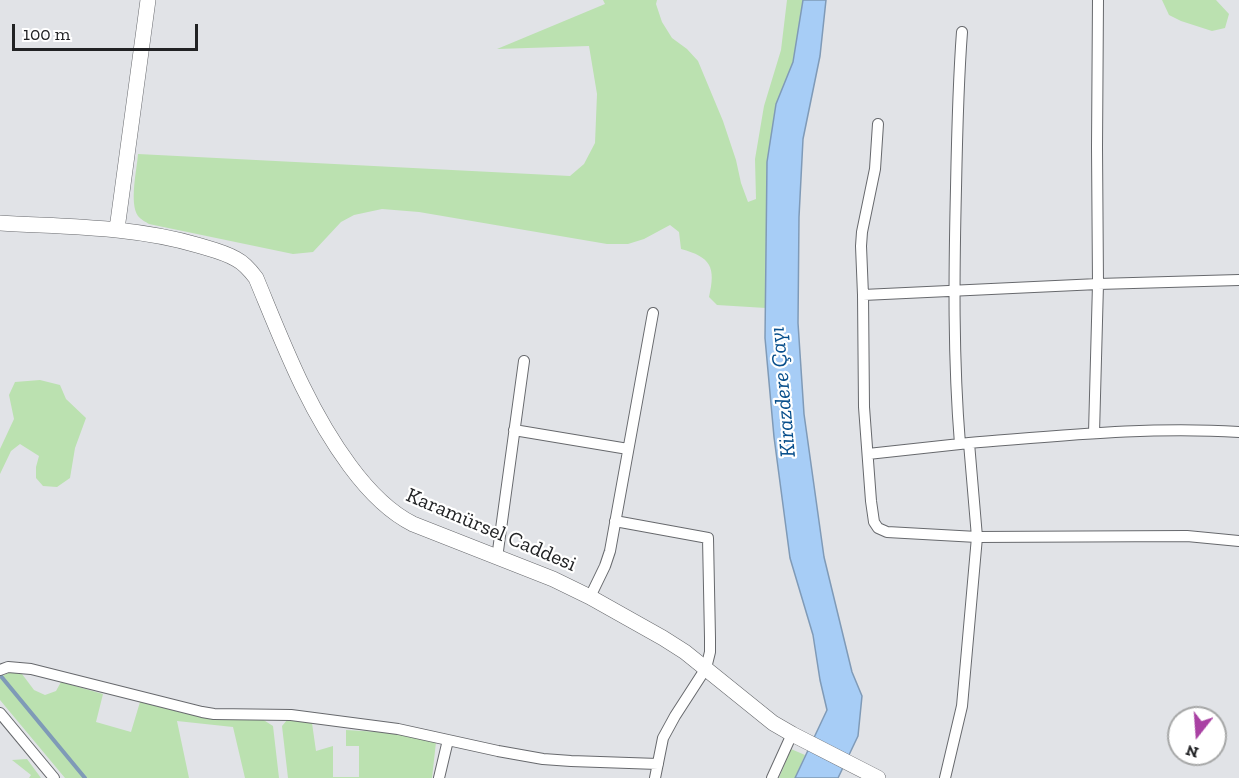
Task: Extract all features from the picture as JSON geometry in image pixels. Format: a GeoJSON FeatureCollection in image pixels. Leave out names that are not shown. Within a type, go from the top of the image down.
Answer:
{"type":"FeatureCollection","features":[{"type":"Feature","properties":{"kind":"main road"},"geometry":{"type":"LineString","coordinates":[[117,230],[148,0]]}},
{"type":"Feature","properties":{"kind":"main road","name":"Karamürsel Caddesi"},"geometry":{"type":"LineString","coordinates":[[0,224],[117,230],[154,235],[219,251],[236,259],[249,268],[256,278],[293,368],[325,429],[357,475],[387,508],[401,518],[433,533],[553,579],[590,597],[663,638],[706,668],[764,717],[871,775]]}},
{"type":"Feature","properties":{"kind":"street"},"geometry":{"type":"LineString","coordinates":[[1094,433],[1098,284],[1098,0]]}},
{"type":"Feature","properties":{"kind":"street"},"geometry":{"type":"LineString","coordinates":[[945,778],[962,706],[977,537],[956,381],[954,290],[958,88],[962,32]]}},
{"type":"Feature","properties":{"kind":"street"},"geometry":{"type":"LineString","coordinates":[[879,123],[875,168],[862,239],[864,407],[874,522],[878,528],[887,532],[977,537],[1187,536],[1239,541]]}},
{"type":"Feature","properties":{"kind":"street"},"geometry":{"type":"LineString","coordinates":[[863,295],[1239,280]]}},
{"type":"Feature","properties":{"kind":"street"},"geometry":{"type":"LineString","coordinates":[[590,597],[610,551],[653,313]]}},
{"type":"Feature","properties":{"kind":"street"},"geometry":{"type":"LineString","coordinates":[[497,558],[524,361]]}},
{"type":"Feature","properties":{"kind":"street"},"geometry":{"type":"LineString","coordinates":[[514,429],[628,449]]}},
{"type":"Feature","properties":{"kind":"street"},"geometry":{"type":"LineString","coordinates":[[868,454],[965,443],[1094,433],[1189,430],[1239,432]]}},
{"type":"Feature","properties":{"kind":"street"},"geometry":{"type":"LineString","coordinates":[[615,521],[708,538],[710,652],[706,668],[663,738],[656,778]]}},
{"type":"Feature","properties":{"kind":"street"},"geometry":{"type":"LineString","coordinates":[[0,670],[8,667],[31,669],[213,714],[291,716],[404,730],[543,759],[658,764]]}},
{"type":"Feature","properties":{"kind":"street"},"geometry":{"type":"LineString","coordinates":[[0,713],[54,778]]}},
{"type":"Feature","properties":{"kind":"street"},"geometry":{"type":"LineString","coordinates":[[772,778],[792,734]]}},
{"type":"Feature","properties":{"kind":"street"},"geometry":{"type":"LineString","coordinates":[[439,778],[448,740]]}},
{"type":"Feature","properties":{"kind":"green space"},"geometry":{"type":"Polygon","coordinates":[[[603,0],[657,0],[656,4],[662,22],[672,38],[698,61],[723,121],[748,202],[756,199],[755,159],[764,106],[781,50],[787,0],[803,0],[793,63],[776,104],[767,162],[766,308],[717,305],[709,297],[712,278],[709,265],[699,256],[681,249],[679,232],[670,225],[644,239],[628,244],[607,244],[419,212],[382,209],[354,215],[341,222],[313,252],[293,254],[149,224],[138,216],[135,210],[134,186],[138,154],[570,176],[584,164],[595,143],[597,94],[589,46],[497,49],[605,4],[603,0]]]}},
{"type":"Feature","properties":{"kind":"green space"},"geometry":{"type":"Polygon","coordinates":[[[1162,0],[1216,0],[1229,14],[1225,28],[1212,31],[1181,21],[1169,15],[1162,0]]]}},
{"type":"Feature","properties":{"kind":"green space"},"geometry":{"type":"Polygon","coordinates":[[[40,380],[60,385],[66,399],[86,418],[75,448],[70,478],[57,487],[43,486],[36,478],[39,456],[20,444],[11,451],[0,474],[0,449],[14,419],[9,395],[15,382],[40,380]]]}},
{"type":"Feature","properties":{"kind":"green space"},"geometry":{"type":"Polygon","coordinates":[[[10,672],[22,674],[34,690],[45,695],[56,691],[61,682],[103,694],[96,722],[131,732],[140,702],[211,719],[262,719],[273,726],[279,778],[245,778],[233,727],[177,721],[189,778],[65,778],[0,700],[0,677],[10,672]]]}},
{"type":"Feature","properties":{"kind":"green space"},"geometry":{"type":"Polygon","coordinates":[[[287,720],[312,723],[316,751],[333,746],[333,777],[359,777],[359,746],[346,746],[346,730],[395,733],[436,742],[432,778],[288,778],[282,726],[287,720]]]}},
{"type":"Feature","properties":{"kind":"green space"},"geometry":{"type":"Polygon","coordinates":[[[791,749],[805,755],[795,778],[779,778],[791,749]]]}},
{"type":"Feature","properties":{"kind":"green space"},"geometry":{"type":"Polygon","coordinates":[[[27,759],[41,778],[29,778],[31,775],[12,760],[27,759]]]}},
{"type":"Feature","properties":{"kind":"water","name":"Kirazdere Çayı"},"geometry":{"type":"Polygon","coordinates":[[[803,0],[826,0],[820,56],[803,139],[799,217],[798,323],[804,414],[824,557],[852,672],[862,696],[858,736],[838,778],[795,778],[827,710],[813,635],[790,558],[774,437],[765,338],[767,162],[776,104],[793,62],[803,0]]]}},
{"type":"Feature","properties":{"kind":"waterway"},"geometry":{"type":"LineString","coordinates":[[0,675],[85,778]]}}]}
